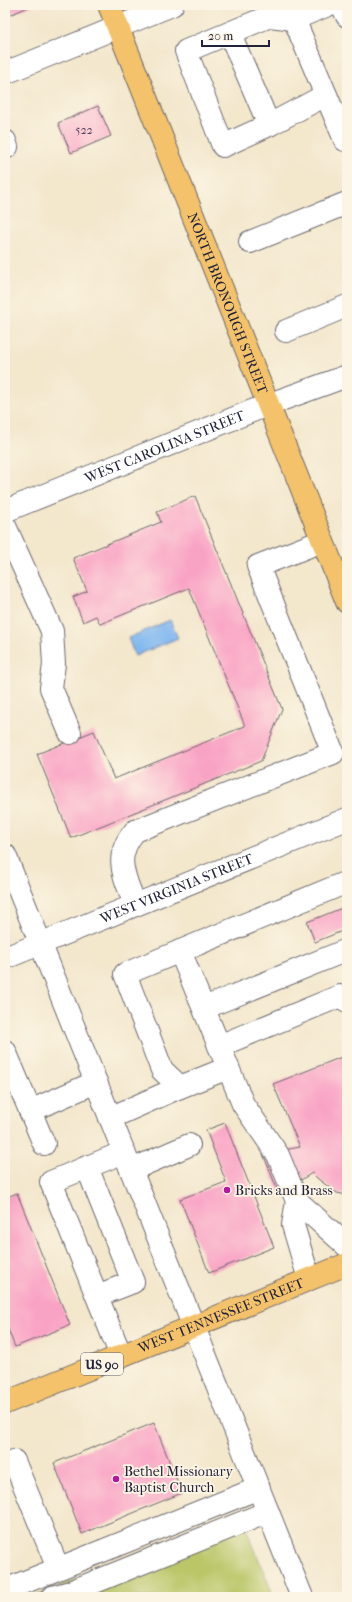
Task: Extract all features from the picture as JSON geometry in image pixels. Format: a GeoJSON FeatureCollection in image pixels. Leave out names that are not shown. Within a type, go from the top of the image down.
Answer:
{"type":"FeatureCollection","features":[{"type":"Feature","properties":{"kind":"main road","name":"NORTH BRONOUGH STREET"},"geometry":{"type":"LineString","coordinates":[[109,5],[267,405],[347,602]]}},
{"type":"Feature","properties":{"kind":"main road","name":"WEST TENNESSEE STREET"},"geometry":{"type":"LineString","coordinates":[[5,1403],[347,1264]]}},
{"type":"Feature","properties":{"kind":"street"},"geometry":{"type":"LineString","coordinates":[[5,73],[172,5]]}},
{"type":"Feature","properties":{"kind":"street"},"geometry":{"type":"LineString","coordinates":[[326,95],[269,126],[223,146],[186,51],[230,34],[270,16],[294,19],[328,5]]}},
{"type":"Feature","properties":{"kind":"street"},"geometry":{"type":"LineString","coordinates":[[342,5],[347,16]]}},
{"type":"Feature","properties":{"kind":"street"},"geometry":{"type":"LineString","coordinates":[[294,19],[345,140]]}},
{"type":"Feature","properties":{"kind":"street"},"geometry":{"type":"LineString","coordinates":[[230,34],[269,126]]}},
{"type":"Feature","properties":{"kind":"street"},"geometry":{"type":"LineString","coordinates":[[5,141],[7,147],[5,148]]}},
{"type":"Feature","properties":{"kind":"street"},"geometry":{"type":"LineString","coordinates":[[250,242],[347,203]]}},
{"type":"Feature","properties":{"kind":"street"},"geometry":{"type":"LineString","coordinates":[[286,331],[347,306]]}},
{"type":"Feature","properties":{"kind":"street","name":"WEST CAROLINA STREET"},"geometry":{"type":"LineString","coordinates":[[5,511],[267,405],[345,381]]}},
{"type":"Feature","properties":{"kind":"street"},"geometry":{"type":"LineString","coordinates":[[5,526],[52,631],[54,664],[51,688],[70,733]]}},
{"type":"Feature","properties":{"kind":"street"},"geometry":{"type":"LineString","coordinates":[[135,905],[121,867],[122,854],[127,840],[135,831],[333,753],[258,566],[322,541]]}},
{"type":"Feature","properties":{"kind":"street","name":"WEST VIRGINIA STREET"},"geometry":{"type":"LineString","coordinates":[[5,958],[347,819]]}},
{"type":"Feature","properties":{"kind":"street"},"geometry":{"type":"LineString","coordinates":[[5,855],[302,1597]]}},
{"type":"Feature","properties":{"kind":"street"},"geometry":{"type":"LineString","coordinates":[[180,1087],[162,1070],[124,974],[347,882]]}},
{"type":"Feature","properties":{"kind":"street"},"geometry":{"type":"LineString","coordinates":[[204,1008],[347,950]]}},
{"type":"Feature","properties":{"kind":"street"},"geometry":{"type":"LineString","coordinates":[[180,951],[243,1104],[278,1155],[297,1201],[347,1246]]}},
{"type":"Feature","properties":{"kind":"street"},"geometry":{"type":"LineString","coordinates":[[219,1046],[340,996],[347,1001]]}},
{"type":"Feature","properties":{"kind":"street"},"geometry":{"type":"LineString","coordinates":[[5,1051],[44,1144]]}},
{"type":"Feature","properties":{"kind":"street"},"geometry":{"type":"LineString","coordinates":[[110,1118],[180,1087],[228,1068]]}},
{"type":"Feature","properties":{"kind":"street"},"geometry":{"type":"LineString","coordinates":[[30,1111],[96,1082]]}},
{"type":"Feature","properties":{"kind":"street"},"geometry":{"type":"LineString","coordinates":[[121,1356],[51,1182],[87,1167],[128,1161],[189,1145]]}},
{"type":"Feature","properties":{"kind":"street"},"geometry":{"type":"LineString","coordinates":[[87,1167],[133,1282],[97,1296]]}},
{"type":"Feature","properties":{"kind":"street"},"geometry":{"type":"LineString","coordinates":[[297,1201],[293,1225],[309,1279]]}},
{"type":"Feature","properties":{"kind":"street"},"geometry":{"type":"LineString","coordinates":[[5,1465],[14,1461],[58,1568]]}},
{"type":"Feature","properties":{"kind":"street"},"geometry":{"type":"LineString","coordinates":[[5,1588],[15,1586],[259,1488]]}},
{"type":"Feature","properties":{"kind":"street"},"geometry":{"type":"LineString","coordinates":[[52,1597],[70,1592],[268,1512]]}},
{"type":"Feature","properties":{"kind":"green space"},"geometry":{"type":"Polygon","coordinates":[[[240,1513],[274,1597],[32,1597],[240,1513]]]}},
{"type":"Feature","properties":{"kind":"water"},"geometry":{"type":"Polygon","coordinates":[[[170,620],[178,638],[135,656],[128,638],[170,620]]]}},
{"type":"Feature","properties":{"kind":"building"},"geometry":{"type":"Polygon","coordinates":[[[5,5],[33,5],[5,17],[5,5]]]}},
{"type":"Feature","properties":{"kind":"building"},"geometry":{"type":"Polygon","coordinates":[[[98,106],[111,136],[71,153],[58,123],[98,106]]]}},
{"type":"Feature","properties":{"kind":"building"},"geometry":{"type":"Polygon","coordinates":[[[195,496],[282,709],[261,761],[71,838],[37,754],[94,731],[114,779],[245,726],[189,588],[100,624],[96,616],[83,622],[73,597],[87,591],[73,558],[161,522],[157,512],[195,496]]]}},
{"type":"Feature","properties":{"kind":"building"},"geometry":{"type":"Polygon","coordinates":[[[347,906],[347,929],[315,942],[307,922],[347,906]]]}},
{"type":"Feature","properties":{"kind":"building"},"geometry":{"type":"Polygon","coordinates":[[[347,1055],[347,1195],[337,1193],[312,1173],[279,1194],[263,1154],[300,1147],[273,1084],[347,1055]]]}},
{"type":"Feature","properties":{"kind":"building","name":"Bricks and Brass"},"geometry":{"type":"Polygon","coordinates":[[[225,1123],[274,1247],[209,1273],[180,1199],[226,1182],[206,1130],[225,1123]]]}},
{"type":"Feature","properties":{"kind":"building"},"geometry":{"type":"Polygon","coordinates":[[[17,1193],[70,1325],[15,1347],[5,1322],[5,1198],[17,1193]]]}},
{"type":"Feature","properties":{"kind":"building"},"geometry":{"type":"Polygon","coordinates":[[[154,1423],[182,1493],[82,1534],[54,1463],[154,1423]]]}},
{"type":"Feature","properties":{"kind":"place","name":"Bricks and Brass"},"geometry":{"type":"Point","coordinates":[227,1190]}},
{"type":"Feature","properties":{"kind":"place","name":"Bethel Missionary Baptist Church"},"geometry":{"type":"Point","coordinates":[116,1479]}}]}
